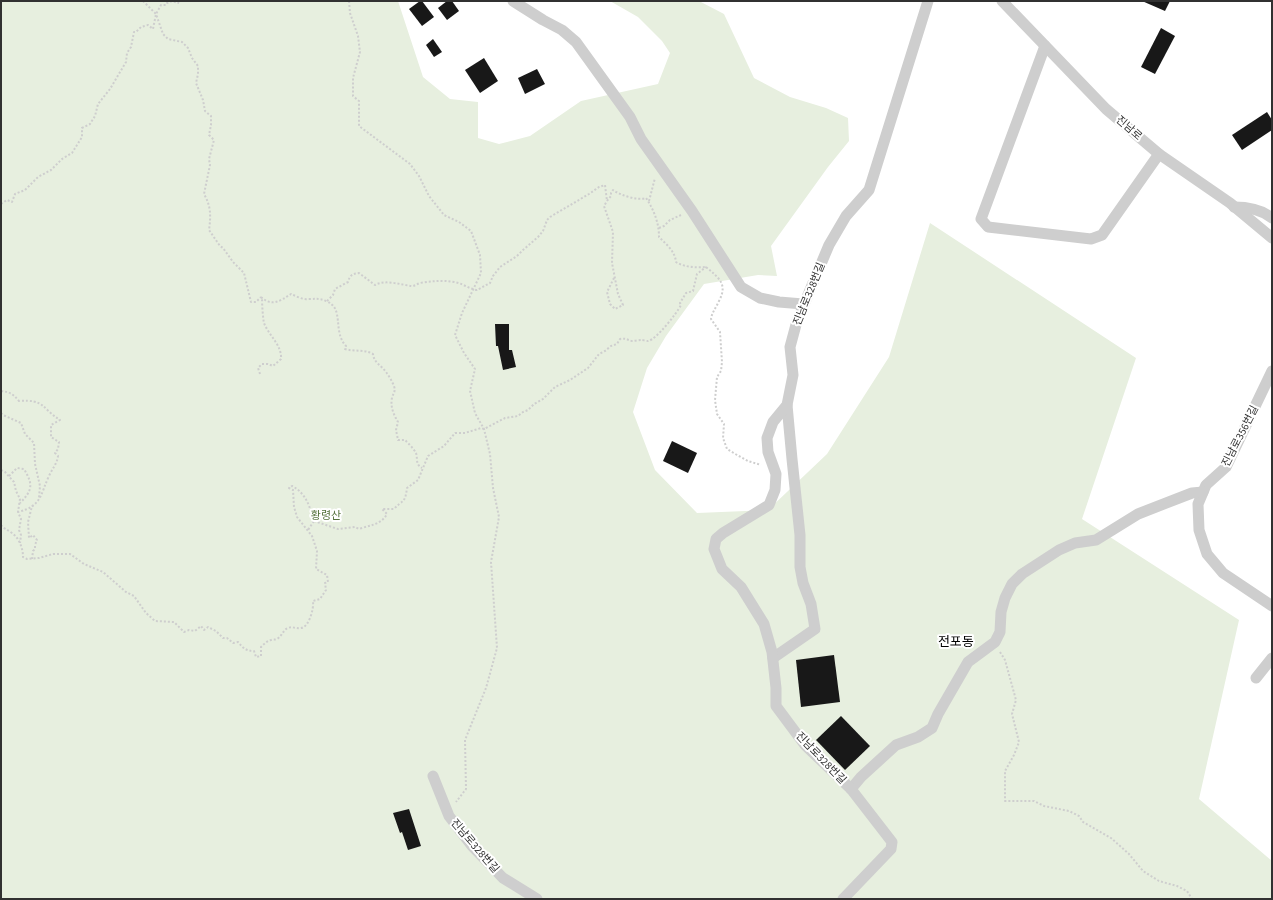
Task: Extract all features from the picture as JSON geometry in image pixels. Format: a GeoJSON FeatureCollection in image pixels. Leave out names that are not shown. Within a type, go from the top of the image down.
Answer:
{"type":"FeatureCollection","features":[{"type":"Feature","properties":{"kind":"street"},"geometry":{"type":"LineString","coordinates":[[513,1],[562,30],[576,42],[627,112],[641,139],[662,166],[741,287],[760,298],[779,302],[803,304]]}},
{"type":"Feature","properties":{"kind":"street","name":"진남로328번길"},"geometry":{"type":"LineString","coordinates":[[843,899],[891,849],[892,842],[851,789],[805,745],[776,706],[773,658],[764,624],[741,587],[722,570],[714,549],[716,539],[723,532],[769,505],[775,490],[776,474],[768,452],[767,438],[773,422],[787,405],[793,375],[790,347],[796,321],[829,245],[846,216],[869,190],[928,1]]}},
{"type":"Feature","properties":{"kind":"street","name":"진남로"},"geometry":{"type":"LineString","coordinates":[[1002,1],[1106,109],[1158,154],[1234,207],[1272,238]]}},
{"type":"Feature","properties":{"kind":"street"},"geometry":{"type":"LineString","coordinates":[[1045,46],[981,220],[988,227],[1091,239],[1102,235],[1158,154]]}},
{"type":"Feature","properties":{"kind":"street"},"geometry":{"type":"LineString","coordinates":[[1234,207],[1250,208],[1272,218]]}},
{"type":"Feature","properties":{"kind":"street","name":"진남로356번길"},"geometry":{"type":"LineString","coordinates":[[1272,371],[1226,467],[1206,485],[1198,504],[1199,530],[1207,554],[1223,573],[1272,606]]}},
{"type":"Feature","properties":{"kind":"street"},"geometry":{"type":"LineString","coordinates":[[773,658],[816,629],[811,604],[803,583],[800,567],[800,535],[787,405]]}},
{"type":"Feature","properties":{"kind":"street"},"geometry":{"type":"LineString","coordinates":[[851,789],[861,777],[896,745],[918,736],[932,728],[938,714],[968,662],[995,642],[1000,632],[1001,612],[1005,598],[1012,584],[1022,574],[1059,550],[1075,543],[1096,540],[1138,514],[1192,493],[1203,492]]}},
{"type":"Feature","properties":{"kind":"street"},"geometry":{"type":"LineString","coordinates":[[1256,678],[1272,658]]}},
{"type":"Feature","properties":{"kind":"street","name":"진남로328번길"},"geometry":{"type":"LineString","coordinates":[[433,776],[449,816],[472,846],[503,878],[537,899]]}},
{"type":"Feature","properties":{"kind":"path"},"geometry":{"type":"LineString","coordinates":[[143,1],[156,14],[163,34],[168,39],[182,42],[188,48],[192,58],[198,66],[196,83],[203,100],[205,111],[210,116],[211,125],[209,134],[214,140],[209,158],[210,166],[204,194],[209,203],[209,230],[233,262],[244,273],[251,302],[256,302],[261,297]]}},
{"type":"Feature","properties":{"kind":"path"},"geometry":{"type":"LineString","coordinates":[[1,204],[7,200],[12,202],[15,194],[25,190],[38,177],[51,170],[62,159],[72,153],[82,137],[82,128],[90,124],[95,116],[98,104],[110,89],[126,62],[134,32],[141,27],[148,25],[153,29],[156,14],[161,5],[166,5],[172,1],[178,3],[179,1]]}},
{"type":"Feature","properties":{"kind":"path"},"geometry":{"type":"LineString","coordinates":[[349,1],[350,13],[358,36],[360,52],[353,78],[353,96],[359,101],[359,126],[410,164],[429,196],[444,215],[459,222],[471,231],[480,255],[481,273],[462,312],[455,335],[464,353],[475,369],[470,391],[475,413],[484,430],[490,454],[493,488],[499,517],[491,562],[497,648],[486,688],[466,740],[466,789],[447,812]]}},
{"type":"Feature","properties":{"kind":"path"},"geometry":{"type":"LineString","coordinates":[[649,202],[655,179],[662,166]]}},
{"type":"Feature","properties":{"kind":"path"},"geometry":{"type":"LineString","coordinates":[[327,301],[333,295],[335,289],[348,282],[350,276],[353,274],[359,273],[376,285],[379,283],[388,283],[414,286],[420,283],[439,280],[465,285],[477,290],[490,283],[500,267],[517,256],[538,237],[543,231],[547,220],[550,217],[599,187],[605,185],[607,201]]}},
{"type":"Feature","properties":{"kind":"path"},"geometry":{"type":"LineString","coordinates":[[614,278],[607,292],[610,304],[615,309],[623,305],[618,294],[614,278],[612,263],[613,232],[604,206],[612,196],[611,193],[613,190],[620,195],[642,199],[646,198],[657,219],[659,237],[672,250],[676,262],[698,268],[706,267],[716,275],[722,283],[723,291],[711,319],[720,332],[722,362],[721,371],[717,377],[715,400],[717,414],[724,424],[723,438],[727,449],[748,462],[762,465],[776,474]]}},
{"type":"Feature","properties":{"kind":"path"},"geometry":{"type":"LineString","coordinates":[[659,228],[664,226],[670,220],[692,211]]}},
{"type":"Feature","properties":{"kind":"path"},"geometry":{"type":"LineString","coordinates":[[314,521],[338,529],[355,527],[359,529],[377,524],[387,514],[382,509],[394,509],[398,504],[403,502],[406,496],[407,488],[418,480],[428,456],[444,446],[454,433],[464,433],[481,428],[484,430],[505,418],[518,416],[534,404],[543,400],[555,387],[570,380],[588,368],[599,354],[610,346],[617,344],[620,339],[627,338],[632,341],[647,341],[655,338],[667,322],[674,317],[686,293],[693,291],[697,274],[706,267]]}},
{"type":"Feature","properties":{"kind":"path"},"geometry":{"type":"LineString","coordinates":[[261,297],[267,302],[273,302],[281,300],[291,294],[308,300],[314,298],[327,301],[335,306],[339,319],[339,333],[346,346],[345,349],[358,352],[367,351],[373,354],[374,360],[386,370],[391,379],[395,392],[392,397],[392,407],[393,413],[398,422],[396,430],[398,440],[404,440],[416,453],[416,460],[419,467],[422,468]]}},
{"type":"Feature","properties":{"kind":"path"},"geometry":{"type":"LineString","coordinates":[[260,374],[258,368],[262,364],[273,366],[281,359],[282,354],[278,349],[276,341],[263,322],[264,315],[261,297]]}},
{"type":"Feature","properties":{"kind":"path"},"geometry":{"type":"LineString","coordinates":[[1,391],[9,392],[19,401],[36,401],[44,405],[60,420],[51,425],[51,436],[59,442],[58,449],[55,453],[58,456],[57,462],[50,475],[44,492],[32,506],[18,512]]}},
{"type":"Feature","properties":{"kind":"path"},"geometry":{"type":"LineString","coordinates":[[1,413],[21,422],[25,434],[34,443],[35,464],[40,486],[39,499]]}},
{"type":"Feature","properties":{"kind":"path"},"geometry":{"type":"LineString","coordinates":[[9,476],[17,468],[24,468],[30,479],[31,489],[26,498],[20,503]]}},
{"type":"Feature","properties":{"kind":"path"},"geometry":{"type":"LineString","coordinates":[[1,470],[5,472],[14,482],[20,499],[18,512],[21,519],[19,530],[21,535],[20,544]]}},
{"type":"Feature","properties":{"kind":"path"},"geometry":{"type":"LineString","coordinates":[[1,526],[13,533],[18,539],[23,550],[24,557],[27,559],[53,554],[70,554],[84,564],[103,572],[126,592],[134,596],[146,613],[155,621],[174,622],[184,632],[189,630],[195,631],[201,626],[204,630],[208,627],[216,631],[223,638],[227,638],[233,643],[238,642],[247,651],[254,652],[256,657],[261,656],[261,648],[267,642],[277,639],[283,631],[292,626],[300,628],[304,626],[314,608],[313,601],[320,599],[326,590],[325,583],[328,582],[327,575],[316,569],[316,551],[312,536],[297,517],[294,507],[294,490],[289,488],[292,486],[298,488],[309,502],[314,521],[308,530]]}},
{"type":"Feature","properties":{"kind":"path"},"geometry":{"type":"LineString","coordinates":[[32,506],[28,522],[30,538],[33,535],[37,540],[32,559]]}},
{"type":"Feature","properties":{"kind":"path"},"geometry":{"type":"LineString","coordinates":[[995,642],[1005,660],[1016,700],[1012,714],[1019,742],[1005,771],[1005,801],[1034,801],[1044,806],[1069,811],[1079,816],[1083,822],[1111,838],[1129,854],[1143,871],[1158,881],[1177,886],[1187,891],[1192,899]]}},
{"type":"Feature","properties":{"kind":"green space","name":"황령산"},"geometry":{"type":"Polygon","coordinates":[[[1,1],[398,1],[423,77],[450,99],[478,102],[478,138],[499,144],[530,136],[581,101],[658,84],[670,53],[662,41],[638,17],[610,1],[699,1],[724,14],[754,78],[790,97],[826,108],[848,118],[849,141],[828,167],[771,246],[777,276],[758,275],[704,284],[666,336],[647,368],[633,412],[655,470],[697,513],[768,510],[827,454],[889,357],[930,223],[1136,358],[1082,519],[1239,620],[1199,799],[1272,861],[1272,899],[1,899],[1,1]]]}},
{"type":"Feature","properties":{"kind":"building"},"geometry":{"type":"Polygon","coordinates":[[[422,1],[434,17],[422,26],[409,9],[422,1]]]}},
{"type":"Feature","properties":{"kind":"building"},"geometry":{"type":"Polygon","coordinates":[[[447,1],[452,1],[459,11],[447,20],[438,8],[447,1]]]}},
{"type":"Feature","properties":{"kind":"building"},"geometry":{"type":"Polygon","coordinates":[[[1142,1],[1170,1],[1165,11],[1142,1]]]}},
{"type":"Feature","properties":{"kind":"building"},"geometry":{"type":"Polygon","coordinates":[[[1161,28],[1175,36],[1155,74],[1141,67],[1161,28]]]}},
{"type":"Feature","properties":{"kind":"building"},"geometry":{"type":"Polygon","coordinates":[[[433,39],[442,52],[434,57],[426,45],[433,39]]]}},
{"type":"Feature","properties":{"kind":"building"},"geometry":{"type":"Polygon","coordinates":[[[484,58],[498,81],[480,93],[465,70],[484,58]]]}},
{"type":"Feature","properties":{"kind":"building"},"geometry":{"type":"Polygon","coordinates":[[[537,69],[545,84],[525,94],[518,78],[537,69]]]}},
{"type":"Feature","properties":{"kind":"building"},"geometry":{"type":"Polygon","coordinates":[[[1267,112],[1272,120],[1272,130],[1242,150],[1232,135],[1267,112]]]}},
{"type":"Feature","properties":{"kind":"building"},"geometry":{"type":"Polygon","coordinates":[[[495,324],[509,324],[509,350],[512,350],[516,367],[503,370],[498,346],[496,346],[495,324]]]}},
{"type":"Feature","properties":{"kind":"building"},"geometry":{"type":"Polygon","coordinates":[[[672,441],[697,453],[688,473],[663,461],[672,441]]]}},
{"type":"Feature","properties":{"kind":"building"},"geometry":{"type":"Polygon","coordinates":[[[834,655],[840,702],[801,707],[796,660],[834,655]]]}},
{"type":"Feature","properties":{"kind":"building"},"geometry":{"type":"Polygon","coordinates":[[[841,716],[870,746],[845,770],[816,740],[841,716]]]}},
{"type":"Feature","properties":{"kind":"building"},"geometry":{"type":"Polygon","coordinates":[[[409,809],[421,846],[408,850],[402,832],[400,833],[393,813],[409,809]]]}},
{"type":"Feature","properties":{"kind":"district","name":"전포동"},"geometry":{"type":"Point","coordinates":[956,642]}}]}
